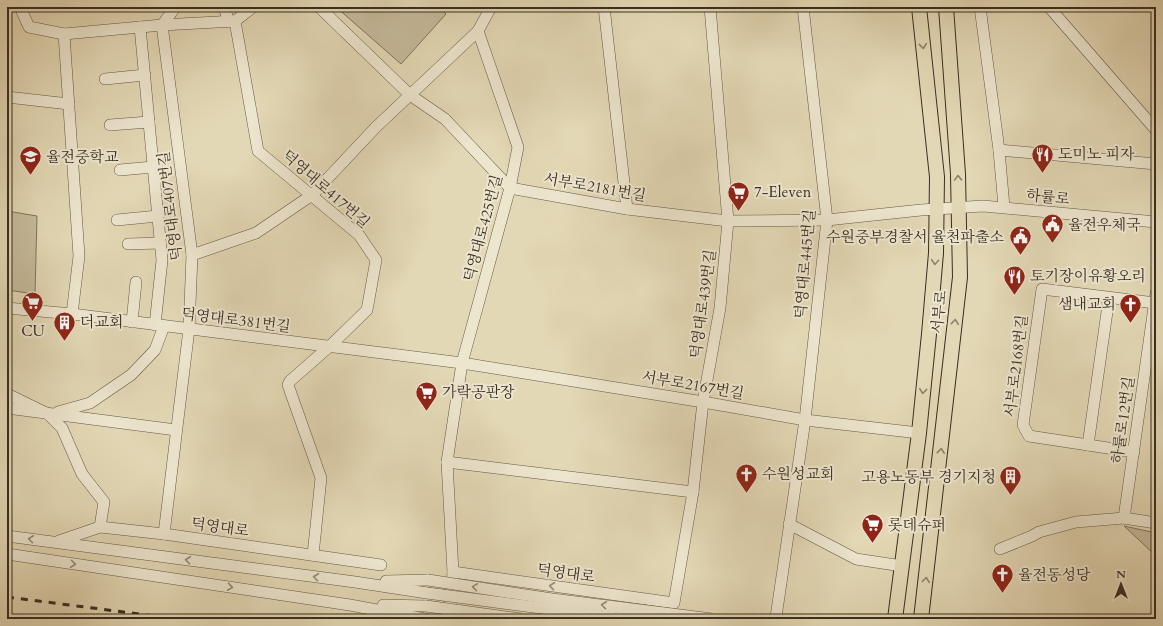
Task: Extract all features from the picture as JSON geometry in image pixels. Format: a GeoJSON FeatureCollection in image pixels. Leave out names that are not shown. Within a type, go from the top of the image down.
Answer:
{"type":"FeatureCollection","features":[{"type":"Feature","properties":{"kind":"main road","name":"서부로"},"geometry":{"type":"LineString","coordinates":[[895,619],[919,433],[936,253],[937,176],[919,7]]}},
{"type":"Feature","properties":{"kind":"main road","name":"서부로"},"geometry":{"type":"LineString","coordinates":[[921,619],[960,277],[958,174],[946,7]]}},
{"type":"Feature","properties":{"kind":"street"},"geometry":{"type":"LineString","coordinates":[[20,7],[30,27],[64,34],[162,25],[232,22],[253,7]]}},
{"type":"Feature","properties":{"kind":"street"},"geometry":{"type":"LineString","coordinates":[[162,25],[174,9],[172,7]]}},
{"type":"Feature","properties":{"kind":"street","name":"덕영대로417번길"},"geometry":{"type":"LineString","coordinates":[[224,7],[232,22],[258,151],[359,235],[376,260],[367,310],[330,346],[290,381],[288,385],[321,478],[313,555]]}},
{"type":"Feature","properties":{"kind":"street"},"geometry":{"type":"LineString","coordinates":[[319,7],[410,95],[445,119],[510,188]]}},
{"type":"Feature","properties":{"kind":"street"},"geometry":{"type":"LineString","coordinates":[[192,255],[256,233],[312,195],[376,127],[478,31],[491,7]]}},
{"type":"Feature","properties":{"kind":"street"},"geometry":{"type":"LineString","coordinates":[[604,7],[627,209]]}},
{"type":"Feature","properties":{"kind":"street","name":"덕영대로439번길"},"geometry":{"type":"LineString","coordinates":[[674,603],[693,492],[704,402],[720,308],[728,221],[710,7]]}},
{"type":"Feature","properties":{"kind":"street","name":"덕영대로445번길"},"geometry":{"type":"LineString","coordinates":[[776,617],[805,420],[827,220],[803,7]]}},
{"type":"Feature","properties":{"kind":"street"},"geometry":{"type":"LineString","coordinates":[[980,7],[999,150],[1004,208]]}},
{"type":"Feature","properties":{"kind":"street"},"geometry":{"type":"LineString","coordinates":[[1049,7],[1156,130]]}},
{"type":"Feature","properties":{"kind":"street","name":"덕영대로407번길"},"geometry":{"type":"LineString","coordinates":[[162,25],[192,255],[189,329],[164,534]]}},
{"type":"Feature","properties":{"kind":"street"},"geometry":{"type":"LineString","coordinates":[[48,414],[90,403],[132,375],[155,350],[159,325],[162,260],[140,27]]}},
{"type":"Feature","properties":{"kind":"street","name":"덕영대로425번길"},"geometry":{"type":"LineString","coordinates":[[449,619],[453,572],[447,462],[462,363],[510,188],[518,148],[478,31]]}},
{"type":"Feature","properties":{"kind":"street"},"geometry":{"type":"LineString","coordinates":[[64,34],[79,256],[72,314]]}},
{"type":"Feature","properties":{"kind":"street"},"geometry":{"type":"LineString","coordinates":[[105,79],[145,75]]}},
{"type":"Feature","properties":{"kind":"street"},"geometry":{"type":"LineString","coordinates":[[7,97],[69,104]]}},
{"type":"Feature","properties":{"kind":"street"},"geometry":{"type":"LineString","coordinates":[[110,125],[149,122]]}},
{"type":"Feature","properties":{"kind":"street"},"geometry":{"type":"LineString","coordinates":[[999,150],[1156,164]]}},
{"type":"Feature","properties":{"kind":"street"},"geometry":{"type":"LineString","coordinates":[[120,170],[153,167]]}},
{"type":"Feature","properties":{"kind":"street","name":"서부로2181번길"},"geometry":{"type":"LineString","coordinates":[[510,188],[627,209],[728,221],[827,220],[937,209]]}},
{"type":"Feature","properties":{"kind":"street","name":"하률로"},"geometry":{"type":"LineString","coordinates":[[937,209],[983,206],[1156,222]]}},
{"type":"Feature","properties":{"kind":"street"},"geometry":{"type":"LineString","coordinates":[[117,220],[158,216]]}},
{"type":"Feature","properties":{"kind":"street"},"geometry":{"type":"LineString","coordinates":[[128,244],[160,244]]}},
{"type":"Feature","properties":{"kind":"street"},"geometry":{"type":"LineString","coordinates":[[132,322],[136,282]]}},
{"type":"Feature","properties":{"kind":"street","name":"서부로2168번길"},"geometry":{"type":"LineString","coordinates":[[1109,298],[1042,288],[1023,425],[1029,436],[1134,452]]}},
{"type":"Feature","properties":{"kind":"street"},"geometry":{"type":"LineString","coordinates":[[1088,445],[1109,298],[1155,298]]}},
{"type":"Feature","properties":{"kind":"street","name":"하률로12번길"},"geometry":{"type":"LineString","coordinates":[[1124,518],[1155,298]]}},
{"type":"Feature","properties":{"kind":"street","name":"덕영대로381번길"},"geometry":{"type":"LineString","coordinates":[[7,308],[72,314],[462,363]]}},
{"type":"Feature","properties":{"kind":"street","name":"서부로2167번길"},"geometry":{"type":"LineString","coordinates":[[462,363],[805,420],[919,433]]}},
{"type":"Feature","properties":{"kind":"street"},"geometry":{"type":"LineString","coordinates":[[7,394],[48,414],[62,428],[82,474],[104,502],[100,526]]}},
{"type":"Feature","properties":{"kind":"street"},"geometry":{"type":"LineString","coordinates":[[7,408],[176,430]]}},
{"type":"Feature","properties":{"kind":"street"},"geometry":{"type":"LineString","coordinates":[[447,462],[693,492]]}},
{"type":"Feature","properties":{"kind":"street"},"geometry":{"type":"LineString","coordinates":[[1000,549],[1026,539],[1039,532],[1076,522],[1124,518],[1156,524]]}},
{"type":"Feature","properties":{"kind":"street"},"geometry":{"type":"LineString","coordinates":[[789,524],[856,559],[902,566]]}},
{"type":"Feature","properties":{"kind":"street","name":"덕영대로"},"geometry":{"type":"LineString","coordinates":[[56,542],[100,526],[381,565]]}},
{"type":"Feature","properties":{"kind":"street"},"geometry":{"type":"LineString","coordinates":[[7,536],[625,619]]}},
{"type":"Feature","properties":{"kind":"street"},"geometry":{"type":"LineString","coordinates":[[7,554],[350,605],[425,619]]}},
{"type":"Feature","properties":{"kind":"street","name":"덕영대로"},"geometry":{"type":"LineString","coordinates":[[453,572],[674,603]]}},
{"type":"Feature","properties":{"kind":"street"},"geometry":{"type":"LineString","coordinates":[[355,582],[428,580],[552,599],[712,619]]}},
{"type":"Feature","properties":{"kind":"street"},"geometry":{"type":"LineString","coordinates":[[350,605],[426,606],[521,619]]}},
{"type":"Feature","properties":{"kind":"shaded area"},"geometry":{"type":"Polygon","coordinates":[[[336,7],[439,7],[446,14],[401,64],[336,7]]]}},
{"type":"Feature","properties":{"kind":"shaded area"},"geometry":{"type":"Polygon","coordinates":[[[7,211],[37,216],[35,294],[7,290],[7,211]]]}},
{"type":"Feature","properties":{"kind":"shaded area"},"geometry":{"type":"Polygon","coordinates":[[[1124,526],[1156,533],[1156,556],[1124,526]]]}},
{"type":"Feature","properties":{"kind":"railway"},"geometry":{"type":"LineString","coordinates":[[7,597],[178,619]]}},
{"type":"Feature","properties":{"kind":"railway"},"geometry":{"type":"LineString","coordinates":[[7,615],[34,619]]}},
{"type":"Feature","properties":{"kind":"place","name":"도미노 피자"},"geometry":{"type":"Point","coordinates":[1042,174]}},
{"type":"Feature","properties":{"kind":"place","name":"율전중학교"},"geometry":{"type":"Point","coordinates":[31,176]}},
{"type":"Feature","properties":{"kind":"place","name":"7-Eleven"},"geometry":{"type":"Point","coordinates":[739,212]}},
{"type":"Feature","properties":{"kind":"place","name":"율전우체국"},"geometry":{"type":"Point","coordinates":[1053,244]}},
{"type":"Feature","properties":{"kind":"place","name":"수원중부경찰서 율천파출소"},"geometry":{"type":"Point","coordinates":[1020,256]}},
{"type":"Feature","properties":{"kind":"place","name":"토기장이유황오리"},"geometry":{"type":"Point","coordinates":[1014,296]}},
{"type":"Feature","properties":{"kind":"place","name":"CU"},"geometry":{"type":"Point","coordinates":[33,322]}},
{"type":"Feature","properties":{"kind":"place","name":"샘내교회"},"geometry":{"type":"Point","coordinates":[1131,324]}},
{"type":"Feature","properties":{"kind":"place","name":"더교회"},"geometry":{"type":"Point","coordinates":[64,342]}},
{"type":"Feature","properties":{"kind":"place","name":"가락공판장"},"geometry":{"type":"Point","coordinates":[427,412]}},
{"type":"Feature","properties":{"kind":"place","name":"수원성교회"},"geometry":{"type":"Point","coordinates":[747,494]}},
{"type":"Feature","properties":{"kind":"place","name":"고용노동부 경기지청"},"geometry":{"type":"Point","coordinates":[1011,496]}},
{"type":"Feature","properties":{"kind":"place","name":"롯데슈퍼"},"geometry":{"type":"Point","coordinates":[872,544]}},
{"type":"Feature","properties":{"kind":"place","name":"율전동성당"},"geometry":{"type":"Point","coordinates":[1002,594]}}]}
